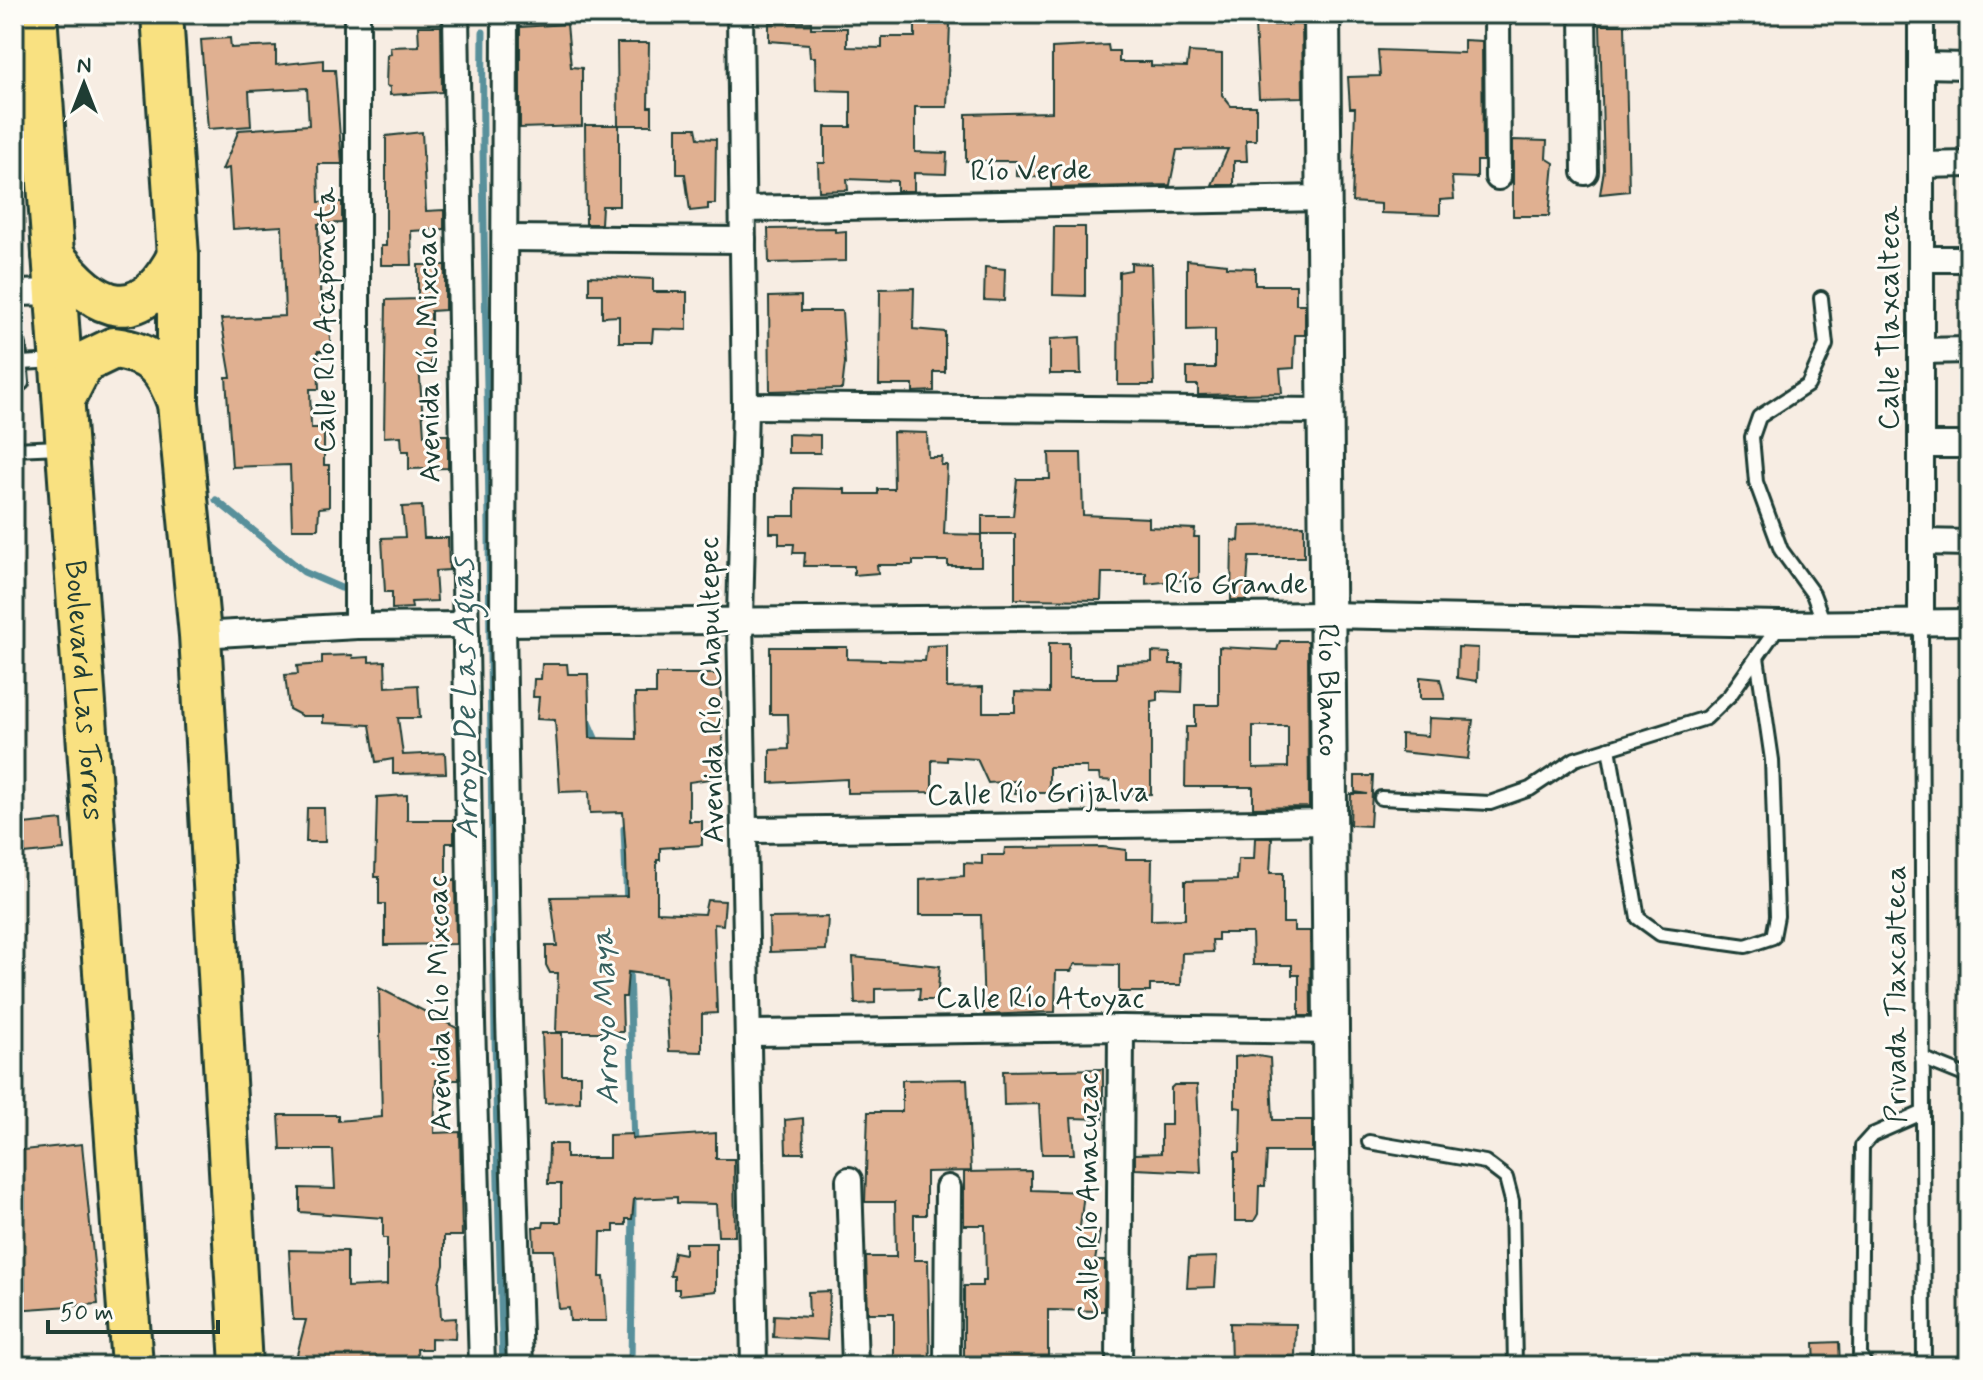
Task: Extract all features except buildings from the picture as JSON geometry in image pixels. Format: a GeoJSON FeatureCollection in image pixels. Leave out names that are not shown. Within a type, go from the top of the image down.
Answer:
{"type":"FeatureCollection","features":[{"type":"Feature","properties":{"kind":"main road","name":"Boulevard Las Torres"},"geometry":{"type":"LineString","coordinates":[[36,14],[29,122],[55,273],[132,1366]]}},
{"type":"Feature","properties":{"kind":"main road"},"geometry":{"type":"LineString","coordinates":[[162,14],[178,256],[178,403],[200,635],[241,1366]]}},
{"type":"Feature","properties":{"kind":"main road"},"geometry":{"type":"LineString","coordinates":[[55,273],[87,293],[114,304],[141,300],[154,292],[178,256]]}},
{"type":"Feature","properties":{"kind":"main road"},"geometry":{"type":"LineString","coordinates":[[64,400],[83,363],[114,348],[152,359],[168,376],[178,403]]}},
{"type":"Feature","properties":{"kind":"street","name":"Calle Río Acaponeta"},"geometry":{"type":"LineString","coordinates":[[357,14],[357,626]]}},
{"type":"Feature","properties":{"kind":"street","name":"Avenida Río Mixcoac"},"geometry":{"type":"LineString","coordinates":[[456,14],[465,625],[482,1366]]}},
{"type":"Feature","properties":{"kind":"street"},"geometry":{"type":"LineString","coordinates":[[505,14],[503,623],[509,1019],[520,1366]]}},
{"type":"Feature","properties":{"kind":"street","name":"Avenida Río Chapultepec"},"geometry":{"type":"LineString","coordinates":[[740,14],[745,406],[740,619],[754,1366]]}},
{"type":"Feature","properties":{"kind":"street","name":"Río Blanco"},"geometry":{"type":"LineString","coordinates":[[1322,14],[1321,198],[1333,1031],[1334,1366]]}},
{"type":"Feature","properties":{"kind":"street"},"geometry":{"type":"LineString","coordinates":[[1497,14],[1498,177]]}},
{"type":"Feature","properties":{"kind":"street"},"geometry":{"type":"LineString","coordinates":[[1583,14],[1585,172]]}},
{"type":"Feature","properties":{"kind":"street","name":"Calle Tlaxcalteca"},"geometry":{"type":"LineString","coordinates":[[1921,14],[1921,622]]}},
{"type":"Feature","properties":{"kind":"street"},"geometry":{"type":"LineString","coordinates":[[1921,65],[1969,66]]}},
{"type":"Feature","properties":{"kind":"street"},"geometry":{"type":"LineString","coordinates":[[1921,165],[1969,164]]}},
{"type":"Feature","properties":{"kind":"street","name":"Río Verde"},"geometry":{"type":"LineString","coordinates":[[743,209],[1321,198]]}},
{"type":"Feature","properties":{"kind":"street"},"geometry":{"type":"LineString","coordinates":[[506,238],[743,240]]}},
{"type":"Feature","properties":{"kind":"street"},"geometry":{"type":"LineString","coordinates":[[1921,259],[1969,259]]}},
{"type":"Feature","properties":{"kind":"street"},"geometry":{"type":"LineString","coordinates":[[14,293],[55,273]]}},
{"type":"Feature","properties":{"kind":"street"},"geometry":{"type":"LineString","coordinates":[[1921,351],[1969,350]]}},
{"type":"Feature","properties":{"kind":"street"},"geometry":{"type":"LineString","coordinates":[[745,406],[1323,411]]}},
{"type":"Feature","properties":{"kind":"street"},"geometry":{"type":"LineString","coordinates":[[1921,445],[1969,445]]}},
{"type":"Feature","properties":{"kind":"street"},"geometry":{"type":"LineString","coordinates":[[1921,542],[1969,543]]}},
{"type":"Feature","properties":{"kind":"street","name":"Río Grande"},"geometry":{"type":"LineString","coordinates":[[503,623],[1326,615],[1780,624],[1969,622]]}},
{"type":"Feature","properties":{"kind":"street"},"geometry":{"type":"LineString","coordinates":[[200,635],[357,626],[465,625]]}},
{"type":"Feature","properties":{"kind":"street","name":"Calle Río Grijalva"},"geometry":{"type":"LineString","coordinates":[[746,830],[1330,822]]}},
{"type":"Feature","properties":{"kind":"street","name":"Calle Río Atoyac"},"geometry":{"type":"LineString","coordinates":[[748,1033],[1121,1028],[1333,1031]]}},
{"type":"Feature","properties":{"kind":"street","name":"Calle Río Amacuzac"},"geometry":{"type":"LineString","coordinates":[[1119,1366],[1121,1028]]}},
{"type":"Feature","properties":{"kind":"street"},"geometry":{"type":"LineString","coordinates":[[849,1180],[855,1366]]}},
{"type":"Feature","properties":{"kind":"street"},"geometry":{"type":"LineString","coordinates":[[947,1366],[948,1188]]}},
{"type":"Feature","properties":{"kind":"lane"},"geometry":{"type":"LineString","coordinates":[[1821,298],[1826,345],[1808,385],[1759,417],[1752,437],[1756,482],[1781,550],[1813,594],[1824,623]]}},
{"type":"Feature","properties":{"kind":"lane"},"geometry":{"type":"LineString","coordinates":[[14,345],[19,345],[22,383],[14,384]]}},
{"type":"Feature","properties":{"kind":"lane"},"geometry":{"type":"LineString","coordinates":[[21,363],[61,360]]}},
{"type":"Feature","properties":{"kind":"lane"},"geometry":{"type":"LineString","coordinates":[[14,449],[67,446]]}},
{"type":"Feature","properties":{"kind":"lane","name":"Privada Tlaxcalteca"},"geometry":{"type":"LineString","coordinates":[[1921,622],[1924,1366]]}},
{"type":"Feature","properties":{"kind":"lane"},"geometry":{"type":"LineString","coordinates":[[1381,798],[1490,803],[1530,789],[1575,759],[1706,718],[1730,695],[1780,624]]}},
{"type":"Feature","properties":{"kind":"lane"},"geometry":{"type":"LineString","coordinates":[[1609,748],[1638,918],[1660,934],[1746,946],[1773,937],[1777,916],[1772,760],[1757,657]]}},
{"type":"Feature","properties":{"kind":"lane"},"geometry":{"type":"LineString","coordinates":[[1922,1058],[1969,1077]]}},
{"type":"Feature","properties":{"kind":"lane"},"geometry":{"type":"LineString","coordinates":[[1866,1366],[1860,1355],[1862,1146],[1872,1135],[1922,1113]]}},
{"type":"Feature","properties":{"kind":"lane"},"geometry":{"type":"LineString","coordinates":[[1369,1142],[1485,1162],[1506,1178],[1512,1201],[1515,1366]]}},
{"type":"Feature","properties":{"kind":"waterway","name":"Arroyo De Las Aguas"},"geometry":{"type":"LineString","coordinates":[[483,32],[493,947],[503,1366]]}},
{"type":"Feature","properties":{"kind":"waterway","name":"Arroyo Maya"},"geometry":{"type":"LineString","coordinates":[[216,500],[304,572],[341,588]]}},
{"type":"Feature","properties":{"kind":"waterway","name":"Arroyo Maya"},"geometry":{"type":"LineString","coordinates":[[587,720],[598,745]]}},
{"type":"Feature","properties":{"kind":"waterway","name":"Arroyo Maya"},"geometry":{"type":"LineString","coordinates":[[624,829],[627,904]]}},
{"type":"Feature","properties":{"kind":"waterway","name":"Arroyo Maya"},"geometry":{"type":"LineString","coordinates":[[629,965],[634,1148]]}},
{"type":"Feature","properties":{"kind":"waterway","name":"Arroyo Maya"},"geometry":{"type":"LineString","coordinates":[[631,1366],[633,1201]]}}]}
